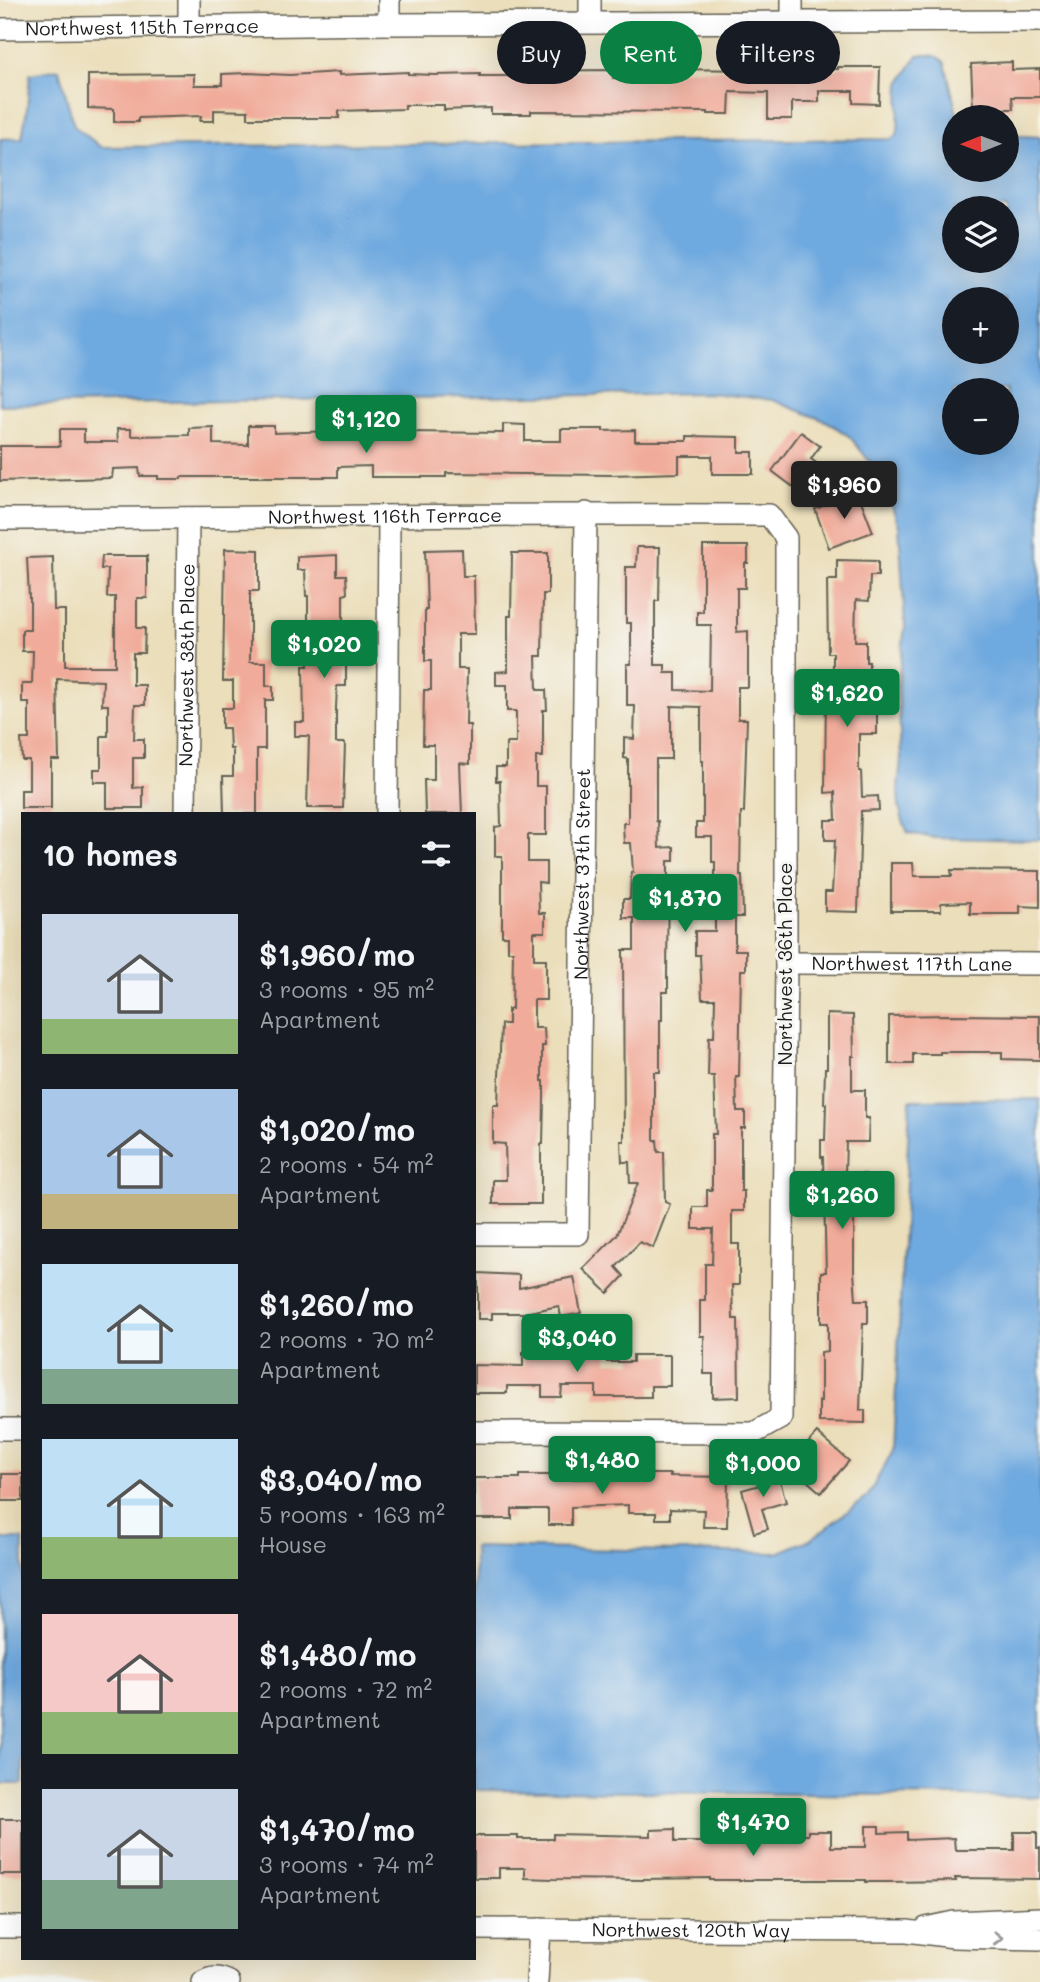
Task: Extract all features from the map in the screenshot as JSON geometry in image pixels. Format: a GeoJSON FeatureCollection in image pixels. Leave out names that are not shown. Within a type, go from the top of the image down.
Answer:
{"type":"FeatureCollection","features":[{"type":"Feature","properties":{"kind":"street"},"geometry":{"type":"LineString","coordinates":[[189,0],[189,27]]}},
{"type":"Feature","properties":{"kind":"street"},"geometry":{"type":"LineString","coordinates":[[389,0],[389,24]]}},
{"type":"Feature","properties":{"kind":"street"},"geometry":{"type":"LineString","coordinates":[[590,0],[590,22]]}},
{"type":"Feature","properties":{"kind":"street","name":"Northwest 115th Terrace"},"geometry":{"type":"LineString","coordinates":[[0,30],[590,22],[792,10],[1040,21]]}},
{"type":"Feature","properties":{"kind":"street","name":"Northwest 116th Terrace"},"geometry":{"type":"LineString","coordinates":[[0,519],[586,513],[769,515]]}},
{"type":"Feature","properties":{"kind":"street","name":"Northwest 37th Street"},"geometry":{"type":"LineString","coordinates":[[476,1234],[578,1234],[586,513]]}},
{"type":"Feature","properties":{"kind":"street","name":"Northwest 36th Place"},"geometry":{"type":"LineString","coordinates":[[476,1433],[754,1433],[781,1418],[786,963],[786,538],[769,515]]}},
{"type":"Feature","properties":{"kind":"street"},"geometry":{"type":"LineString","coordinates":[[387,812],[389,517]]}},
{"type":"Feature","properties":{"kind":"street","name":"Northwest 38th Place"},"geometry":{"type":"LineString","coordinates":[[185,812],[188,518]]}},
{"type":"Feature","properties":{"kind":"street","name":"Northwest 117th Lane"},"geometry":{"type":"LineString","coordinates":[[786,963],[1040,964]]}},
{"type":"Feature","properties":{"kind":"street"},"geometry":{"type":"LineString","coordinates":[[0,1429],[21,1429]]}},
{"type":"Feature","properties":{"kind":"street","name":"Northwest 120th Way"},"geometry":{"type":"LineString","coordinates":[[906,1931],[954,1922],[1040,1918]]}},
{"type":"Feature","properties":{"kind":"street"},"geometry":{"type":"LineString","coordinates":[[0,1927],[21,1927]]}},
{"type":"Feature","properties":{"kind":"street","name":"Northwest 120th Way"},"geometry":{"type":"LineString","coordinates":[[476,1929],[906,1931],[954,1937],[1040,1939]]}},
{"type":"Feature","properties":{"kind":"street"},"geometry":{"type":"LineString","coordinates":[[537,1982],[540,1930]]}},
{"type":"Feature","properties":{"kind":"street"},"geometry":{"type":"LineString","coordinates":[[203,1982],[214,1978],[229,1982]]}},
{"type":"Feature","properties":{"kind":"water"},"geometry":{"type":"Polygon","coordinates":[[[918,55],[930,55],[945,63],[955,105],[942,105],[942,182],[1019,182],[1019,136],[1040,137],[1040,840],[935,838],[908,833],[899,806],[898,788],[901,759],[898,686],[905,626],[899,526],[881,476],[850,437],[828,422],[772,400],[710,393],[0,405],[0,139],[22,138],[30,74],[59,69],[74,126],[101,147],[891,139],[898,131],[900,83],[918,55]]]}},
{"type":"Feature","properties":{"kind":"water"},"geometry":{"type":"Polygon","coordinates":[[[1040,1099],[1040,1797],[476,1790],[476,1547],[777,1553],[811,1539],[868,1496],[893,1450],[910,1100],[1040,1099]]]}},
{"type":"Feature","properties":{"kind":"water"},"geometry":{"type":"Polygon","coordinates":[[[0,1539],[21,1539],[21,1784],[0,1784],[0,1539]]]}},
{"type":"Feature","properties":{"kind":"building"},"geometry":{"type":"Polygon","coordinates":[[[1012,62],[1012,70],[1040,69],[1040,97],[1012,97],[1013,105],[973,105],[971,64],[1012,62]]]}},
{"type":"Feature","properties":{"kind":"building"},"geometry":{"type":"Polygon","coordinates":[[[840,67],[880,67],[879,104],[853,103],[853,91],[819,91],[819,102],[792,102],[792,119],[768,119],[768,93],[730,92],[729,114],[531,111],[531,114],[491,114],[491,108],[444,110],[444,105],[405,105],[405,109],[339,111],[339,118],[248,118],[248,111],[214,110],[214,121],[200,121],[201,116],[138,118],[138,122],[114,122],[114,109],[88,108],[88,75],[194,74],[194,85],[222,85],[222,74],[290,75],[339,72],[339,75],[408,72],[497,76],[497,84],[586,84],[586,70],[600,70],[600,84],[702,84],[702,69],[716,70],[716,84],[840,84],[840,67]]]}},
{"type":"Feature","properties":{"kind":"building"},"geometry":{"type":"Polygon","coordinates":[[[503,424],[525,425],[525,441],[561,441],[561,429],[635,430],[635,441],[687,441],[687,436],[739,437],[739,452],[753,452],[753,474],[712,474],[712,456],[679,456],[679,473],[446,473],[446,477],[371,477],[371,466],[338,467],[338,477],[158,479],[158,476],[140,476],[139,468],[113,469],[112,478],[0,481],[0,446],[60,446],[60,429],[84,429],[84,442],[118,442],[117,429],[131,429],[131,436],[189,435],[189,428],[213,427],[213,444],[248,445],[248,426],[274,426],[274,433],[365,430],[365,440],[405,440],[405,432],[503,433],[503,424]]]}},
{"type":"Feature","properties":{"kind":"building"},"geometry":{"type":"Polygon","coordinates":[[[801,432],[820,446],[811,459],[832,475],[812,501],[772,471],[801,432]]]}},
{"type":"Feature","properties":{"kind":"building"},"geometry":{"type":"Polygon","coordinates":[[[858,493],[873,532],[829,548],[815,509],[858,493]]]}},
{"type":"Feature","properties":{"kind":"building"},"geometry":{"type":"Polygon","coordinates":[[[703,546],[748,546],[745,588],[737,588],[737,632],[748,631],[748,687],[738,687],[738,719],[747,719],[744,812],[741,812],[740,876],[743,917],[735,917],[735,950],[746,950],[746,970],[741,970],[739,1077],[736,1077],[737,1111],[745,1111],[745,1128],[741,1128],[741,1191],[744,1191],[744,1211],[732,1211],[732,1244],[739,1244],[739,1285],[732,1285],[733,1319],[738,1319],[739,1397],[713,1398],[713,1374],[704,1374],[700,1300],[705,1300],[705,1264],[712,1264],[713,1229],[693,1229],[693,1207],[707,1207],[707,1190],[712,1190],[712,1134],[716,1134],[714,1076],[708,1076],[709,1037],[714,1037],[715,999],[702,999],[700,955],[695,955],[695,931],[715,931],[715,862],[712,862],[712,837],[696,837],[696,823],[703,823],[701,707],[671,706],[671,759],[656,759],[659,848],[674,847],[674,861],[668,861],[668,992],[662,992],[660,1072],[654,1072],[654,1140],[657,1140],[658,1152],[664,1152],[665,1202],[670,1204],[653,1248],[640,1242],[616,1267],[624,1276],[608,1293],[583,1269],[617,1235],[638,1183],[630,1183],[629,1162],[622,1162],[621,1141],[624,1141],[623,950],[634,950],[634,918],[623,918],[623,899],[630,899],[633,872],[631,843],[624,843],[623,823],[628,823],[628,759],[624,758],[624,738],[634,739],[635,706],[627,706],[631,623],[626,623],[626,567],[636,567],[637,547],[660,547],[659,601],[655,601],[655,665],[665,665],[665,673],[676,673],[676,690],[710,691],[711,625],[697,625],[697,612],[703,612],[703,546]]]}},
{"type":"Feature","properties":{"kind":"building"},"geometry":{"type":"Polygon","coordinates":[[[225,549],[259,550],[259,591],[250,591],[250,662],[266,662],[266,686],[273,686],[273,700],[265,700],[265,749],[257,749],[257,812],[224,812],[223,776],[233,776],[233,749],[230,749],[229,728],[222,728],[222,708],[233,708],[233,681],[223,681],[225,549]]]}},
{"type":"Feature","properties":{"kind":"building"},"geometry":{"type":"Polygon","coordinates":[[[462,549],[463,576],[474,576],[475,634],[458,634],[458,669],[467,669],[466,725],[470,725],[470,764],[460,763],[462,812],[425,812],[424,780],[434,780],[434,745],[423,745],[424,690],[431,690],[431,661],[425,661],[425,550],[462,549]]]}},
{"type":"Feature","properties":{"kind":"building"},"geometry":{"type":"Polygon","coordinates":[[[512,553],[548,553],[548,594],[543,594],[542,656],[536,656],[537,690],[546,690],[547,710],[543,710],[543,757],[536,757],[536,786],[546,786],[546,835],[528,835],[528,862],[546,862],[546,883],[538,882],[539,913],[545,913],[545,932],[534,932],[534,959],[546,959],[546,1000],[534,1000],[534,1028],[544,1028],[545,1046],[542,1046],[544,1098],[541,1204],[493,1204],[493,1180],[506,1180],[505,1144],[493,1143],[493,1105],[498,1105],[501,1024],[508,1024],[508,1009],[512,1009],[513,951],[508,951],[508,936],[502,936],[502,856],[495,856],[495,827],[501,826],[500,781],[496,781],[496,767],[506,767],[506,743],[516,743],[516,711],[507,711],[507,685],[496,685],[496,672],[508,671],[512,553]]]}},
{"type":"Feature","properties":{"kind":"building"},"geometry":{"type":"Polygon","coordinates":[[[337,555],[337,575],[346,575],[347,594],[343,595],[346,686],[337,686],[336,708],[336,743],[345,743],[343,808],[307,808],[309,736],[295,736],[295,722],[304,722],[303,666],[308,666],[308,596],[305,570],[297,570],[297,557],[337,555]]]}},
{"type":"Feature","properties":{"kind":"building"},"geometry":{"type":"Polygon","coordinates":[[[102,556],[147,556],[147,598],[137,598],[137,628],[145,628],[144,653],[133,653],[133,685],[145,685],[145,705],[135,705],[134,739],[144,739],[144,758],[133,758],[133,788],[143,787],[143,808],[107,808],[107,782],[94,782],[94,769],[101,769],[101,736],[108,736],[108,705],[102,705],[103,681],[57,679],[59,760],[51,760],[51,808],[21,808],[21,790],[29,790],[29,760],[22,760],[21,739],[29,739],[29,703],[22,703],[22,684],[32,684],[33,651],[22,651],[22,630],[30,630],[27,558],[53,557],[54,610],[65,610],[65,666],[115,666],[115,597],[107,597],[108,569],[101,569],[102,556]]]}},
{"type":"Feature","properties":{"kind":"building"},"geometry":{"type":"Polygon","coordinates":[[[837,560],[878,561],[878,576],[870,576],[869,601],[856,600],[855,641],[866,641],[866,662],[869,662],[869,712],[877,712],[877,734],[859,734],[859,771],[862,797],[878,796],[879,810],[861,811],[858,912],[825,911],[825,892],[832,892],[835,840],[825,840],[825,820],[836,820],[835,792],[825,793],[826,684],[833,683],[833,653],[828,653],[827,580],[837,580],[837,560]]]}},
{"type":"Feature","properties":{"kind":"building"},"geometry":{"type":"Polygon","coordinates":[[[891,863],[913,863],[914,876],[952,876],[951,870],[1040,871],[1040,907],[1020,906],[1020,914],[970,914],[970,902],[941,903],[941,911],[891,911],[891,863]]]}},
{"type":"Feature","properties":{"kind":"building"},"geometry":{"type":"Polygon","coordinates":[[[827,1014],[853,1015],[852,1090],[865,1090],[865,1118],[869,1118],[868,1142],[846,1142],[845,1174],[865,1174],[865,1216],[854,1216],[854,1272],[856,1300],[868,1300],[868,1323],[863,1323],[860,1410],[865,1410],[865,1423],[819,1422],[821,1352],[828,1351],[828,1323],[821,1323],[821,1272],[826,1272],[821,1140],[825,1140],[827,1014]]]}},
{"type":"Feature","properties":{"kind":"building"},"geometry":{"type":"Polygon","coordinates":[[[889,1016],[1040,1016],[1040,1060],[1002,1059],[1002,1052],[940,1052],[913,1054],[913,1064],[889,1064],[889,1016]]]}},
{"type":"Feature","properties":{"kind":"building"},"geometry":{"type":"Polygon","coordinates":[[[478,1273],[519,1275],[519,1288],[574,1277],[581,1313],[561,1317],[559,1306],[524,1313],[492,1313],[492,1319],[478,1319],[478,1273]]]}},
{"type":"Feature","properties":{"kind":"building"},"geometry":{"type":"Polygon","coordinates":[[[523,1352],[607,1353],[607,1362],[633,1362],[633,1355],[670,1355],[670,1386],[651,1386],[651,1397],[596,1397],[596,1386],[562,1386],[561,1397],[542,1397],[542,1386],[507,1386],[507,1393],[476,1393],[476,1365],[523,1366],[523,1352]]]}},
{"type":"Feature","properties":{"kind":"building"},"geometry":{"type":"Polygon","coordinates":[[[817,1433],[849,1461],[821,1493],[789,1465],[817,1433]]]}},
{"type":"Feature","properties":{"kind":"building"},"geometry":{"type":"Polygon","coordinates":[[[777,1470],[786,1502],[762,1509],[768,1529],[754,1533],[742,1490],[760,1485],[758,1475],[777,1470]]]}},
{"type":"Feature","properties":{"kind":"building"},"geometry":{"type":"Polygon","coordinates":[[[2,1474],[21,1474],[21,1501],[2,1501],[2,1474]]]}},
{"type":"Feature","properties":{"kind":"building"},"geometry":{"type":"Polygon","coordinates":[[[628,1474],[728,1477],[727,1527],[703,1527],[704,1510],[670,1509],[670,1519],[656,1519],[656,1513],[628,1513],[628,1505],[571,1507],[571,1525],[548,1525],[548,1509],[512,1509],[512,1519],[476,1519],[476,1478],[571,1475],[571,1479],[628,1478],[628,1474]]]}},
{"type":"Feature","properties":{"kind":"building"},"geometry":{"type":"Polygon","coordinates":[[[0,1819],[21,1819],[21,1874],[0,1874],[0,1819]]]}},
{"type":"Feature","properties":{"kind":"building"},"geometry":{"type":"Polygon","coordinates":[[[866,1826],[879,1826],[879,1833],[907,1832],[907,1840],[954,1838],[955,1850],[1014,1850],[1014,1832],[1037,1832],[1040,1879],[955,1878],[956,1881],[866,1882],[710,1878],[553,1879],[525,1878],[525,1868],[499,1868],[499,1878],[476,1878],[476,1836],[553,1839],[553,1834],[651,1836],[651,1830],[675,1829],[675,1842],[710,1842],[710,1835],[808,1835],[808,1831],[831,1831],[831,1847],[866,1847],[866,1826]]]}}]}
